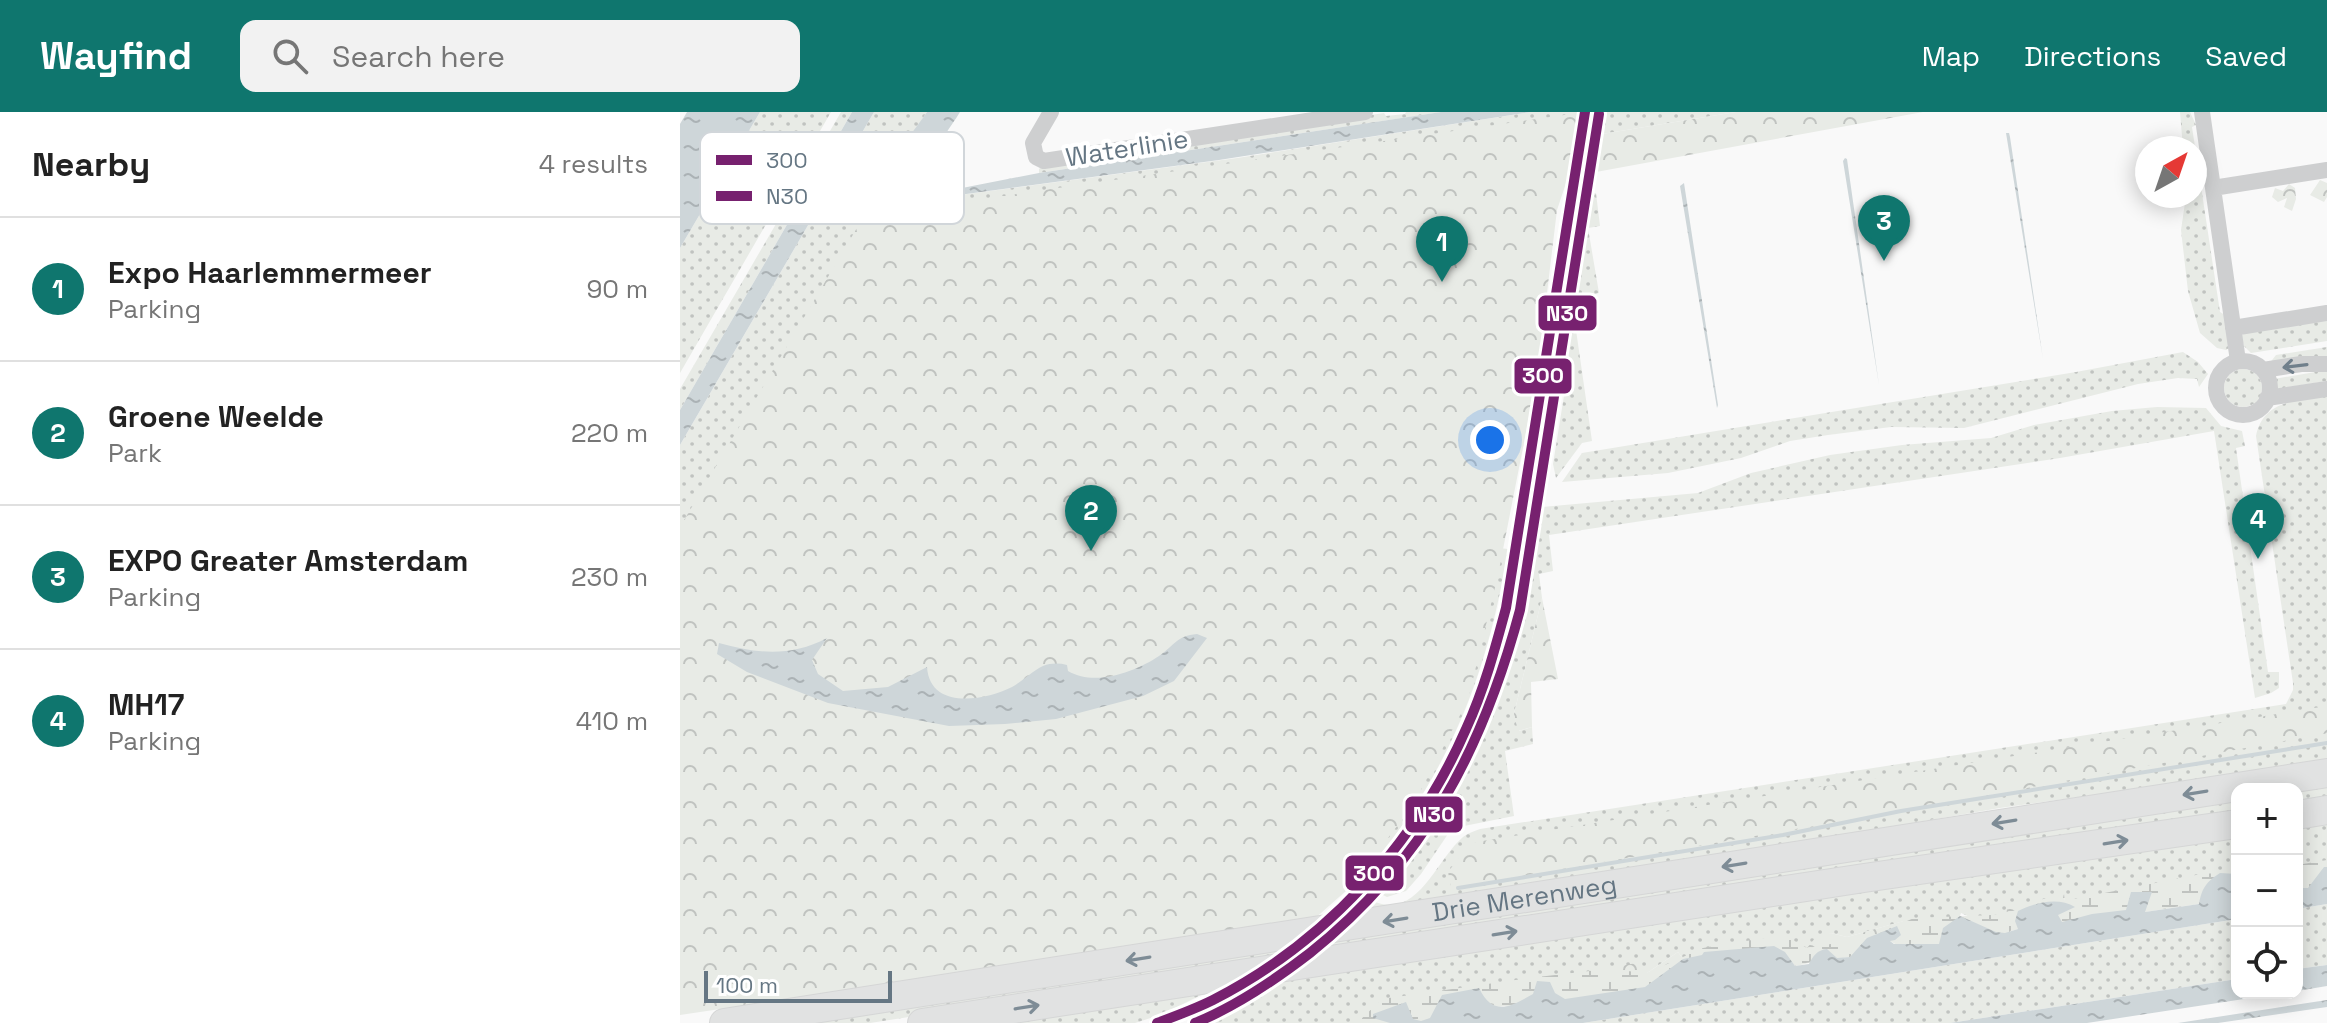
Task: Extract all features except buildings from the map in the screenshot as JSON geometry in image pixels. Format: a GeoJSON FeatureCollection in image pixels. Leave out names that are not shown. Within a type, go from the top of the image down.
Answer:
{"type":"FeatureCollection","features":[{"type":"Feature","properties":{"kind":"highway","name":"Drie Merenweg"},"geometry":{"type":"LineString","coordinates":[[724,1023],[2327,773]]}},
{"type":"Feature","properties":{"kind":"highway"},"geometry":{"type":"LineString","coordinates":[[2303,814],[2327,810]]}},
{"type":"Feature","properties":{"kind":"highway","name":"Drie Merenweg"},"geometry":{"type":"LineString","coordinates":[[922,1023],[2231,825]]}},
{"type":"Feature","properties":{"kind":"street","name":"Waterlinie"},"geometry":{"type":"LineString","coordinates":[[1051,112],[1033,143],[1036,157],[1044,161],[1259,120],[1365,112]]}},
{"type":"Feature","properties":{"kind":"street"},"geometry":{"type":"LineString","coordinates":[[2202,112],[2238,361]]}},
{"type":"Feature","properties":{"kind":"street"},"geometry":{"type":"LineString","coordinates":[[2213,188],[2327,170]]}},
{"type":"Feature","properties":{"kind":"street"},"geometry":{"type":"LineString","coordinates":[[2233,328],[2327,313]]}},
{"type":"Feature","properties":{"kind":"street"},"geometry":{"type":"LineString","coordinates":[[2238,361],[2250,362],[2263,370],[2270,388],[2257,411],[2247,415],[2229,412],[2216,391],[2218,378],[2238,361]]}},
{"type":"Feature","properties":{"kind":"street"},"geometry":{"type":"LineString","coordinates":[[2263,370],[2301,364],[2327,364]]}},
{"type":"Feature","properties":{"kind":"street"},"geometry":{"type":"LineString","coordinates":[[2267,398],[2327,389]]}},
{"type":"Feature","properties":{"kind":"green space"},"geometry":{"type":"Polygon","coordinates":[[[760,112],[831,112],[819,132],[748,132],[760,112]]]}},
{"type":"Feature","properties":{"kind":"green space"},"geometry":{"type":"Polygon","coordinates":[[[841,112],[852,112],[840,132],[829,132],[841,112]]]}},
{"type":"Feature","properties":{"kind":"green space"},"geometry":{"type":"Polygon","coordinates":[[[874,112],[927,112],[914,132],[862,132],[874,112]]]}},
{"type":"Feature","properties":{"kind":"green space"},"geometry":{"type":"Polygon","coordinates":[[[1406,112],[1442,112],[1039,173],[1043,165],[1406,112]]]}},
{"type":"Feature","properties":{"kind":"green space"},"geometry":{"type":"Polygon","coordinates":[[[1531,112],[1578,112],[1573,151],[680,544],[680,445],[809,224],[964,224],[964,194],[1237,158],[1531,112]]]}},
{"type":"Feature","properties":{"kind":"green space"},"geometry":{"type":"Polygon","coordinates":[[[1595,112],[1736,112],[1602,134],[1596,172],[1587,176],[1595,112]]]}},
{"type":"Feature","properties":{"kind":"green space"},"geometry":{"type":"Polygon","coordinates":[[[1736,112],[1923,112],[1596,172],[1602,134],[1736,112]]]}},
{"type":"Feature","properties":{"kind":"green space"},"geometry":{"type":"Polygon","coordinates":[[[2180,112],[2190,112],[2196,125],[2192,127],[2193,136],[2182,136],[2180,112]]]}},
{"type":"Feature","properties":{"kind":"green space"},"geometry":{"type":"Polygon","coordinates":[[[1578,113],[1569,174],[1557,210],[1537,376],[1498,575],[1468,700],[1413,805],[1363,871],[1345,887],[1347,890],[1312,921],[680,1015],[680,527],[859,224],[964,224],[964,202],[1578,113]]]}},
{"type":"Feature","properties":{"kind":"green space"},"geometry":{"type":"Polygon","coordinates":[[[2320,180],[2327,183],[2324,202],[2310,195],[2320,180]]]}},
{"type":"Feature","properties":{"kind":"green space"},"geometry":{"type":"Polygon","coordinates":[[[2289,184],[2295,188],[2296,199],[2292,211],[2284,207],[2287,198],[2278,202],[2272,197],[2275,188],[2283,191],[2289,184]]]}},
{"type":"Feature","properties":{"kind":"green space"},"geometry":{"type":"Polygon","coordinates":[[[1596,193],[1600,226],[1588,228],[1599,293],[1585,296],[1581,328],[1576,330],[1592,441],[1582,443],[1556,478],[1553,464],[1567,377],[1563,371],[1564,355],[1587,208],[1590,194],[1596,193]]]}},
{"type":"Feature","properties":{"kind":"green space"},"geometry":{"type":"Polygon","coordinates":[[[1578,206],[1583,209],[1558,367],[1560,323],[1578,206]]]}},
{"type":"Feature","properties":{"kind":"green space"},"geometry":{"type":"Polygon","coordinates":[[[2184,208],[2204,208],[2220,312],[2225,315],[2230,347],[2226,350],[2217,348],[2200,333],[2188,291],[2181,230],[2184,208]]]}},
{"type":"Feature","properties":{"kind":"green space"},"geometry":{"type":"Polygon","coordinates":[[[700,214],[700,224],[766,224],[680,373],[680,248],[700,214]]]}},
{"type":"Feature","properties":{"kind":"green space"},"geometry":{"type":"Polygon","coordinates":[[[776,224],[787,224],[680,410],[680,389],[776,224]]]}},
{"type":"Feature","properties":{"kind":"green space"},"geometry":{"type":"Polygon","coordinates":[[[2327,318],[2327,341],[2251,353],[2244,346],[2241,336],[2248,331],[2327,318]]]}},
{"type":"Feature","properties":{"kind":"green space"},"geometry":{"type":"Polygon","coordinates":[[[2327,347],[2327,356],[2269,364],[2276,355],[2327,347]]]}},
{"type":"Feature","properties":{"kind":"green space"},"geometry":{"type":"Polygon","coordinates":[[[2183,352],[2198,362],[2208,374],[2199,387],[2197,379],[2178,378],[2138,384],[1964,428],[1891,427],[1828,435],[1790,441],[1741,458],[1668,473],[1562,482],[1582,453],[2183,352]]]}},
{"type":"Feature","properties":{"kind":"green space"},"geometry":{"type":"Polygon","coordinates":[[[2243,369],[2257,374],[2262,388],[2257,402],[2243,407],[2229,402],[2224,388],[2229,374],[2243,369]]]}},
{"type":"Feature","properties":{"kind":"green space"},"geometry":{"type":"Polygon","coordinates":[[[2327,370],[2327,381],[2277,389],[2274,379],[2327,370]]]}},
{"type":"Feature","properties":{"kind":"green space"},"geometry":{"type":"Polygon","coordinates":[[[2327,396],[2327,762],[2000,808],[1344,921],[1367,898],[1384,904],[1399,904],[1411,898],[1463,837],[1480,829],[2286,704],[2293,683],[2256,436],[2266,415],[2274,409],[2294,401],[2327,396]]]}},
{"type":"Feature","properties":{"kind":"green space"},"geometry":{"type":"Polygon","coordinates":[[[2157,407],[2206,408],[2221,426],[2242,431],[2245,446],[2236,448],[2268,672],[2279,672],[2279,688],[2271,693],[2255,698],[2214,431],[2060,458],[1549,535],[1553,571],[1539,574],[1542,598],[1514,714],[1519,731],[1532,727],[1533,744],[1505,751],[1514,816],[1459,827],[1448,834],[1406,891],[1387,897],[1373,890],[1399,859],[1445,792],[1481,720],[1507,644],[1531,508],[1698,493],[1751,473],[1830,455],[1991,438],[2034,425],[2112,411],[2157,407]]]}},
{"type":"Feature","properties":{"kind":"green space"},"geometry":{"type":"Polygon","coordinates":[[[1481,546],[1508,549],[1493,622],[1472,690],[1444,756],[1426,788],[1389,845],[1356,882],[1344,866],[1481,546]]]}},
{"type":"Feature","properties":{"kind":"green space"},"geometry":{"type":"Polygon","coordinates":[[[1542,598],[1558,679],[1531,682],[1532,727],[1518,731],[1514,714],[1542,598]]]}},
{"type":"Feature","properties":{"kind":"green space"},"geometry":{"type":"Polygon","coordinates":[[[2327,706],[2327,733],[1901,811],[1451,888],[1448,872],[1470,843],[2327,706]]]}},
{"type":"Feature","properties":{"kind":"green space"},"geometry":{"type":"Polygon","coordinates":[[[2327,787],[2327,796],[2303,800],[2303,790],[2327,787]]]}},
{"type":"Feature","properties":{"kind":"green space"},"geometry":{"type":"Polygon","coordinates":[[[2231,799],[2231,813],[870,1023],[774,1023],[2231,799]]]}},
{"type":"Feature","properties":{"kind":"green space"},"geometry":{"type":"Polygon","coordinates":[[[2327,819],[2327,867],[2303,884],[2303,855],[2303,822],[2327,819]]]}},
{"type":"Feature","properties":{"kind":"green space"},"geometry":{"type":"Polygon","coordinates":[[[2231,831],[2231,877],[2201,891],[2199,904],[2144,912],[2065,901],[2064,895],[2005,933],[1961,913],[1929,932],[1904,921],[1847,937],[1831,933],[1807,948],[1683,959],[1678,952],[1647,973],[1514,1005],[1497,1007],[1486,1002],[1390,1023],[1192,1023],[1269,981],[2231,831]]]}},
{"type":"Feature","properties":{"kind":"green space"},"geometry":{"type":"Polygon","coordinates":[[[2327,860],[2327,881],[2303,891],[2303,864],[2327,860]]]}},
{"type":"Feature","properties":{"kind":"green space"},"geometry":{"type":"Polygon","coordinates":[[[2231,872],[2231,883],[2205,902],[2144,912],[2149,894],[2129,912],[2065,924],[2024,916],[2005,937],[1902,948],[1890,941],[1850,957],[1664,982],[1603,998],[1516,1009],[1477,1000],[1446,1018],[1407,1023],[1357,1023],[1382,999],[1607,969],[1647,973],[1703,948],[1783,935],[1807,948],[1867,938],[1914,918],[1992,915],[2201,874],[2231,872]]]}},
{"type":"Feature","properties":{"kind":"green space"},"geometry":{"type":"Polygon","coordinates":[[[2064,894],[2065,901],[2018,929],[2005,933],[2007,908],[2064,894]]]}},
{"type":"Feature","properties":{"kind":"green space"},"geometry":{"type":"Polygon","coordinates":[[[2327,904],[2327,965],[2303,968],[2303,908],[2327,904]]]}},
{"type":"Feature","properties":{"kind":"green space"},"geometry":{"type":"Polygon","coordinates":[[[1914,918],[1914,930],[1907,943],[1869,938],[1815,961],[1795,966],[1782,939],[1807,948],[1816,937],[1831,933],[1847,937],[1914,918]]]}},
{"type":"Feature","properties":{"kind":"green space"},"geometry":{"type":"Polygon","coordinates":[[[2231,920],[2231,980],[1950,1023],[1583,1023],[2231,920]]]}},
{"type":"Feature","properties":{"kind":"green space"},"geometry":{"type":"Polygon","coordinates":[[[1678,952],[1683,959],[1645,987],[1637,988],[1607,969],[1636,963],[1647,973],[1678,952]]]}},
{"type":"Feature","properties":{"kind":"green space"},"geometry":{"type":"Polygon","coordinates":[[[1213,989],[1163,1014],[1135,1023],[978,1023],[1213,989]]]}},
{"type":"Feature","properties":{"kind":"water"},"geometry":{"type":"Polygon","coordinates":[[[687,112],[760,112],[748,132],[700,132],[700,214],[680,248],[680,124],[687,112]]]}},
{"type":"Feature","properties":{"kind":"water"},"geometry":{"type":"Polygon","coordinates":[[[852,112],[874,112],[862,132],[840,132],[852,112]]]}},
{"type":"Feature","properties":{"kind":"water"},"geometry":{"type":"Polygon","coordinates":[[[927,112],[960,112],[948,132],[912,132],[927,112]]]}},
{"type":"Feature","properties":{"kind":"water"},"geometry":{"type":"Polygon","coordinates":[[[1441,112],[1531,112],[1219,160],[964,194],[964,188],[1039,173],[1441,112]]]}},
{"type":"Feature","properties":{"kind":"water"},"geometry":{"type":"Polygon","coordinates":[[[2006,133],[2010,137],[2043,359],[2006,133]]]}},
{"type":"Feature","properties":{"kind":"water"},"geometry":{"type":"Polygon","coordinates":[[[1847,159],[1879,385],[1843,161],[1847,159]]]}},
{"type":"Feature","properties":{"kind":"water"},"geometry":{"type":"Polygon","coordinates":[[[1684,183],[1718,405],[1717,408],[1680,186],[1684,183]]]}},
{"type":"Feature","properties":{"kind":"water"},"geometry":{"type":"Polygon","coordinates":[[[787,224],[809,224],[680,445],[680,410],[787,224]]]}},
{"type":"Feature","properties":{"kind":"water"},"geometry":{"type":"Polygon","coordinates":[[[1197,634],[1207,638],[1174,681],[1143,696],[1056,719],[1005,724],[949,726],[828,703],[747,672],[717,654],[719,643],[774,652],[800,648],[827,638],[812,660],[818,674],[843,691],[888,687],[927,667],[930,681],[938,690],[948,696],[974,698],[1012,687],[1049,664],[1067,665],[1068,671],[1090,678],[1115,676],[1149,662],[1180,639],[1197,634]]]}},
{"type":"Feature","properties":{"kind":"water"},"geometry":{"type":"Polygon","coordinates":[[[2327,867],[2327,904],[2303,908],[2303,888],[2308,888],[2327,867]]]}},
{"type":"Feature","properties":{"kind":"water"},"geometry":{"type":"Polygon","coordinates":[[[2220,873],[2231,874],[2231,920],[1583,1023],[1390,1023],[1373,1018],[1373,1014],[1406,1002],[1413,1019],[1421,1021],[1430,1018],[1442,995],[1479,988],[1490,1003],[1503,1007],[1533,994],[1537,981],[1550,982],[1555,993],[1565,999],[1645,987],[1683,959],[1704,952],[1774,946],[1785,952],[1795,966],[1809,964],[1816,954],[1827,949],[1837,958],[1850,957],[1867,938],[1897,926],[1901,935],[1890,941],[1894,944],[1939,944],[1943,928],[1960,916],[2005,933],[2018,929],[2015,921],[2018,911],[2047,902],[2062,902],[2075,907],[2058,915],[2062,922],[2126,910],[2131,892],[2152,892],[2145,912],[2199,904],[2211,879],[2220,873]]]}},
{"type":"Feature","properties":{"kind":"water"},"geometry":{"type":"Polygon","coordinates":[[[2327,965],[2327,986],[2303,990],[2303,968],[2327,965]]]}},
{"type":"Feature","properties":{"kind":"water"},"geometry":{"type":"Polygon","coordinates":[[[2231,980],[2231,999],[2244,999],[2087,1023],[1950,1023],[2231,980]]]}},
{"type":"Feature","properties":{"kind":"water"},"geometry":{"type":"Polygon","coordinates":[[[2327,1000],[2327,1007],[2218,1023],[2178,1023],[2327,1000]]]}},
{"type":"Feature","properties":{"kind":"waterway"},"geometry":{"type":"LineString","coordinates":[[1458,888],[1783,835],[1901,811],[2327,743]]}},
{"type":"Feature","properties":{"kind":"transit line","name":"300"},"geometry":{"type":"LineString","coordinates":[[1157,1023],[1206,1003],[1254,977],[1329,920],[1394,850],[1421,812],[1466,729],[1484,684],[1506,608],[1585,112]]}},
{"type":"Feature","properties":{"kind":"transit line","name":"N30"},"geometry":{"type":"LineString","coordinates":[[1195,1023],[1226,1009],[1269,983],[1310,953],[1386,881],[1444,800],[1488,709],[1520,610],[1599,114]]}},
{"type":"Feature","properties":{"kind":"place","name":"EXPO Greater Amsterdam"},"geometry":{"type":"Point","coordinates":[1884,261]}},
{"type":"Feature","properties":{"kind":"place","name":"Expo Haarlemmermeer"},"geometry":{"type":"Point","coordinates":[1442,282]}},
{"type":"Feature","properties":{"kind":"place","name":"Groene Weelde"},"geometry":{"type":"Point","coordinates":[1091,551]}},
{"type":"Feature","properties":{"kind":"place","name":"MH17"},"geometry":{"type":"Point","coordinates":[2258,559]}}]}
